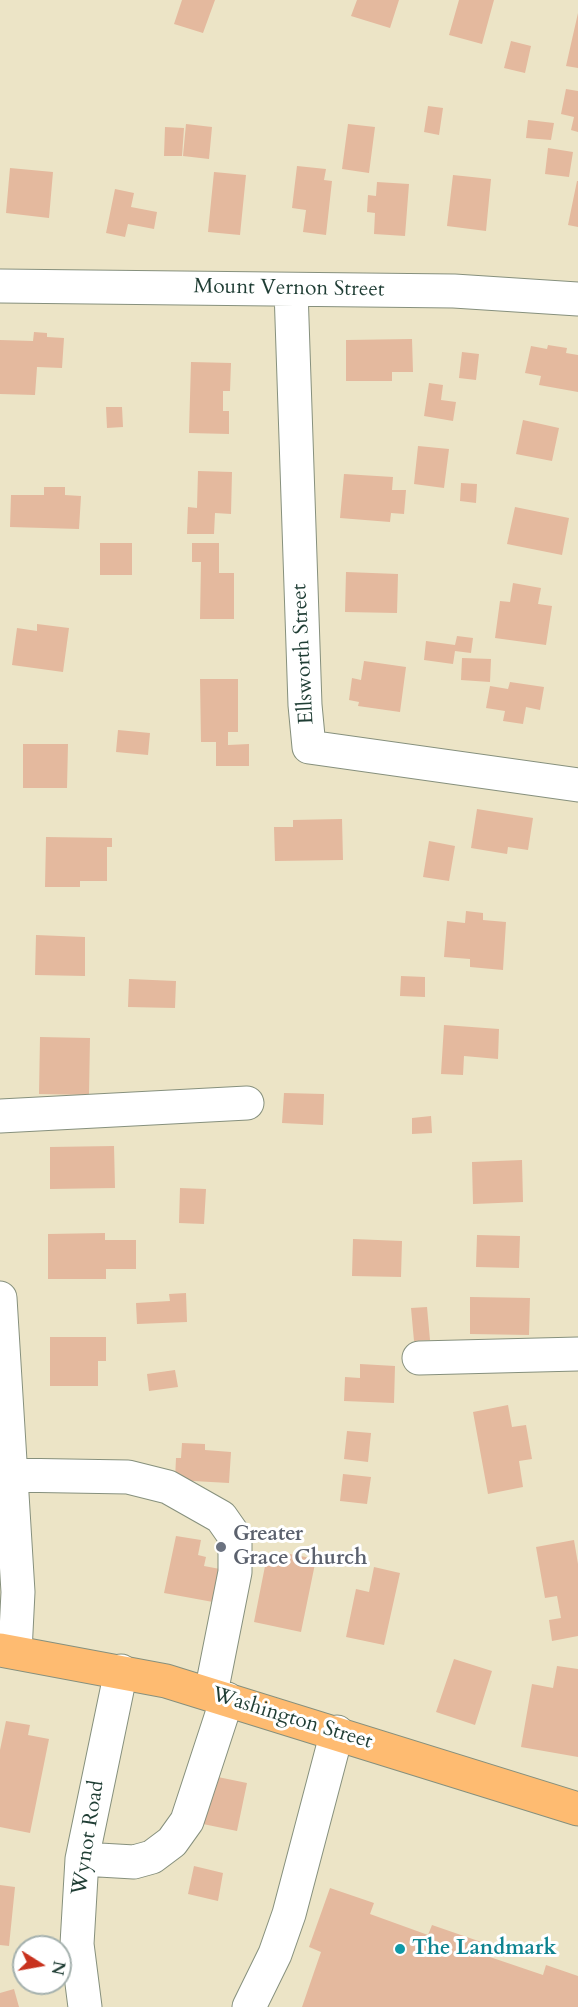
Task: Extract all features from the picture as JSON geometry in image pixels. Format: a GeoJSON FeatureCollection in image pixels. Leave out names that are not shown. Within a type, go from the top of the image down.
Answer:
{"type":"FeatureCollection","features":[{"type":"Feature","properties":{"kind":"main road","name":"Washington Street"},"geometry":{"type":"LineString","coordinates":[[8,1651],[121,1671],[219,1696],[578,1809]]}},
{"type":"Feature","properties":{"kind":"street","name":"Mount Vernon Street"},"geometry":{"type":"LineString","coordinates":[[0,286],[478,291],[578,299]]}},
{"type":"Feature","properties":{"kind":"street","name":"Ellsworth Street"},"geometry":{"type":"LineString","coordinates":[[291,290],[305,705],[309,747],[578,785]]}},
{"type":"Feature","properties":{"kind":"street"},"geometry":{"type":"LineString","coordinates":[[0,1116],[247,1103]]}},
{"type":"Feature","properties":{"kind":"street"},"geometry":{"type":"LineString","coordinates":[[0,1298],[18,1592],[8,1651]]}},
{"type":"Feature","properties":{"kind":"street"},"geometry":{"type":"LineString","coordinates":[[419,1358],[578,1354]]}},
{"type":"Feature","properties":{"kind":"street"},"geometry":{"type":"LineString","coordinates":[[10,1475],[128,1477],[168,1487],[221,1517],[235,1537],[235,1572],[207,1769],[187,1821],[172,1842],[152,1857],[134,1862],[82,1859]]}},
{"type":"Feature","properties":{"kind":"street","name":"Wynot Road"},"geometry":{"type":"LineString","coordinates":[[85,2007],[77,1944],[82,1859],[121,1671]]}},
{"type":"Feature","properties":{"kind":"street"},"geometry":{"type":"LineString","coordinates":[[249,2007],[286,1924],[337,1732]]}},
{"type":"Feature","properties":{"kind":"building"},"geometry":{"type":"Polygon","coordinates":[[[182,0],[215,0],[203,33],[174,24],[182,0]]]}},
{"type":"Feature","properties":{"kind":"building"},"geometry":{"type":"Polygon","coordinates":[[[357,0],[399,0],[390,28],[351,16],[357,0]]]}},
{"type":"Feature","properties":{"kind":"building"},"geometry":{"type":"Polygon","coordinates":[[[459,0],[494,0],[482,44],[449,35],[459,0]]]}},
{"type":"Feature","properties":{"kind":"building"},"geometry":{"type":"Polygon","coordinates":[[[578,13],[578,68],[566,66],[578,13]]]}},
{"type":"Feature","properties":{"kind":"building"},"geometry":{"type":"Polygon","coordinates":[[[511,41],[531,46],[525,73],[504,68],[511,41]]]}},
{"type":"Feature","properties":{"kind":"building"},"geometry":{"type":"Polygon","coordinates":[[[566,89],[578,91],[578,132],[571,130],[574,117],[561,114],[566,89]]]}},
{"type":"Feature","properties":{"kind":"building"},"geometry":{"type":"Polygon","coordinates":[[[428,106],[443,108],[439,135],[424,132],[428,106]]]}},
{"type":"Feature","properties":{"kind":"building"},"geometry":{"type":"Polygon","coordinates":[[[528,120],[554,123],[551,140],[526,138],[528,120]]]}},
{"type":"Feature","properties":{"kind":"building"},"geometry":{"type":"Polygon","coordinates":[[[186,124],[212,127],[209,159],[183,156],[186,124]]]}},
{"type":"Feature","properties":{"kind":"building"},"geometry":{"type":"Polygon","coordinates":[[[348,124],[375,127],[369,173],[342,169],[348,124]]]}},
{"type":"Feature","properties":{"kind":"building"},"geometry":{"type":"Polygon","coordinates":[[[165,127],[184,128],[182,156],[164,156],[165,127]]]}},
{"type":"Feature","properties":{"kind":"building"},"geometry":{"type":"Polygon","coordinates":[[[548,148],[573,152],[569,177],[545,174],[548,148]]]}},
{"type":"Feature","properties":{"kind":"building"},"geometry":{"type":"Polygon","coordinates":[[[297,166],[326,169],[324,180],[332,181],[326,235],[303,232],[306,210],[292,208],[297,166]]]}},
{"type":"Feature","properties":{"kind":"building"},"geometry":{"type":"Polygon","coordinates":[[[10,168],[53,172],[49,218],[6,213],[10,168]]]}},
{"type":"Feature","properties":{"kind":"building"},"geometry":{"type":"Polygon","coordinates":[[[214,172],[246,175],[240,235],[208,232],[214,172]]]}},
{"type":"Feature","properties":{"kind":"building"},"geometry":{"type":"Polygon","coordinates":[[[453,175],[491,179],[486,231],[447,226],[453,175]]]}},
{"type":"Feature","properties":{"kind":"building"},"geometry":{"type":"Polygon","coordinates":[[[578,181],[578,227],[568,225],[578,181]]]}},
{"type":"Feature","properties":{"kind":"building"},"geometry":{"type":"Polygon","coordinates":[[[377,182],[409,184],[405,236],[374,234],[375,213],[367,212],[368,195],[376,196],[377,182]]]}},
{"type":"Feature","properties":{"kind":"building"},"geometry":{"type":"Polygon","coordinates":[[[115,189],[134,193],[131,207],[157,212],[154,229],[128,224],[125,237],[106,233],[115,189]]]}},
{"type":"Feature","properties":{"kind":"building"},"geometry":{"type":"Polygon","coordinates":[[[34,332],[47,333],[47,337],[64,338],[62,368],[37,367],[35,395],[0,394],[0,340],[33,341],[34,332]]]}},
{"type":"Feature","properties":{"kind":"building"},"geometry":{"type":"Polygon","coordinates":[[[412,339],[413,372],[392,372],[392,381],[346,381],[346,340],[412,339]]]}},
{"type":"Feature","properties":{"kind":"building"},"geometry":{"type":"Polygon","coordinates":[[[548,345],[567,348],[566,353],[578,355],[578,392],[539,385],[541,376],[525,373],[531,346],[547,349],[548,345]]]}},
{"type":"Feature","properties":{"kind":"building"},"geometry":{"type":"Polygon","coordinates":[[[462,352],[479,354],[476,380],[459,378],[462,352]]]}},
{"type":"Feature","properties":{"kind":"building"},"geometry":{"type":"Polygon","coordinates":[[[191,362],[231,363],[230,391],[223,391],[223,411],[229,411],[229,434],[189,433],[191,362]]]}},
{"type":"Feature","properties":{"kind":"building"},"geometry":{"type":"Polygon","coordinates":[[[429,383],[443,385],[441,400],[456,402],[453,421],[424,416],[429,383]]]}},
{"type":"Feature","properties":{"kind":"building"},"geometry":{"type":"Polygon","coordinates":[[[106,407],[122,407],[123,427],[107,428],[106,407]]]}},
{"type":"Feature","properties":{"kind":"building"},"geometry":{"type":"Polygon","coordinates":[[[523,420],[559,428],[552,461],[516,454],[523,420]]]}},
{"type":"Feature","properties":{"kind":"building"},"geometry":{"type":"Polygon","coordinates":[[[418,446],[449,449],[444,488],[414,484],[418,446]]]}},
{"type":"Feature","properties":{"kind":"building"},"geometry":{"type":"Polygon","coordinates":[[[198,471],[232,472],[231,514],[215,513],[214,534],[187,534],[188,507],[197,508],[198,471]]]}},
{"type":"Feature","properties":{"kind":"building"},"geometry":{"type":"Polygon","coordinates":[[[344,474],[393,477],[392,490],[406,490],[404,514],[391,513],[390,522],[340,518],[344,474]]]}},
{"type":"Feature","properties":{"kind":"building"},"geometry":{"type":"Polygon","coordinates":[[[461,483],[477,484],[476,503],[460,501],[461,483]]]}},
{"type":"Feature","properties":{"kind":"building"},"geometry":{"type":"Polygon","coordinates":[[[44,487],[65,487],[65,495],[81,496],[79,529],[10,527],[11,495],[44,495],[44,487]]]}},
{"type":"Feature","properties":{"kind":"building"},"geometry":{"type":"Polygon","coordinates":[[[515,507],[569,518],[562,555],[507,544],[515,507]]]}},
{"type":"Feature","properties":{"kind":"building"},"geometry":{"type":"Polygon","coordinates":[[[100,543],[132,543],[132,575],[100,575],[100,543]]]}},
{"type":"Feature","properties":{"kind":"building"},"geometry":{"type":"Polygon","coordinates":[[[192,543],[219,543],[219,573],[234,573],[234,619],[200,619],[201,562],[192,562],[192,543]]]}},
{"type":"Feature","properties":{"kind":"building"},"geometry":{"type":"Polygon","coordinates":[[[346,572],[398,574],[397,613],[345,612],[346,572]]]}},
{"type":"Feature","properties":{"kind":"building"},"geometry":{"type":"Polygon","coordinates":[[[513,583],[541,588],[538,604],[552,606],[546,645],[495,638],[500,601],[510,602],[513,583]]]}},
{"type":"Feature","properties":{"kind":"building"},"geometry":{"type":"Polygon","coordinates":[[[37,624],[69,628],[63,672],[12,665],[17,628],[37,631],[37,624]]]}},
{"type":"Feature","properties":{"kind":"building"},"geometry":{"type":"Polygon","coordinates":[[[457,636],[473,638],[471,653],[455,651],[453,664],[424,660],[426,641],[455,645],[457,636]]]}},
{"type":"Feature","properties":{"kind":"building"},"geometry":{"type":"Polygon","coordinates":[[[462,658],[491,659],[490,682],[461,680],[462,658]]]}},
{"type":"Feature","properties":{"kind":"building"},"geometry":{"type":"Polygon","coordinates":[[[364,661],[406,667],[400,712],[358,706],[359,702],[349,700],[352,678],[361,680],[364,661]]]}},
{"type":"Feature","properties":{"kind":"building"},"geometry":{"type":"Polygon","coordinates":[[[200,679],[238,679],[238,732],[228,732],[228,745],[249,744],[249,766],[216,766],[216,742],[201,742],[200,679]]]}},
{"type":"Feature","properties":{"kind":"building"},"geometry":{"type":"Polygon","coordinates":[[[510,682],[544,687],[540,710],[526,707],[523,724],[503,721],[505,711],[486,708],[490,686],[508,689],[510,682]]]}},
{"type":"Feature","properties":{"kind":"building"},"geometry":{"type":"Polygon","coordinates":[[[118,730],[150,733],[148,755],[116,752],[118,730]]]}},
{"type":"Feature","properties":{"kind":"building"},"geometry":{"type":"Polygon","coordinates":[[[23,744],[68,744],[67,788],[23,788],[23,744]]]}},
{"type":"Feature","properties":{"kind":"building"},"geometry":{"type":"Polygon","coordinates":[[[477,809],[533,818],[528,850],[508,847],[507,854],[471,848],[477,809]]]}},
{"type":"Feature","properties":{"kind":"building"},"geometry":{"type":"Polygon","coordinates":[[[342,819],[343,860],[275,861],[274,827],[293,827],[293,820],[342,819]]]}},
{"type":"Feature","properties":{"kind":"building"},"geometry":{"type":"Polygon","coordinates":[[[46,837],[112,838],[112,847],[107,847],[107,881],[80,881],[80,887],[45,887],[46,837]]]}},
{"type":"Feature","properties":{"kind":"building"},"geometry":{"type":"Polygon","coordinates":[[[429,841],[455,846],[449,881],[423,877],[429,841]]]}},
{"type":"Feature","properties":{"kind":"building"},"geometry":{"type":"Polygon","coordinates":[[[466,911],[483,913],[483,920],[506,922],[503,970],[470,967],[470,959],[444,957],[447,921],[465,923],[466,911]]]}},
{"type":"Feature","properties":{"kind":"building"},"geometry":{"type":"Polygon","coordinates":[[[36,935],[85,937],[85,976],[35,975],[36,935]]]}},
{"type":"Feature","properties":{"kind":"building"},"geometry":{"type":"Polygon","coordinates":[[[401,976],[425,977],[425,997],[400,996],[401,976]]]}},
{"type":"Feature","properties":{"kind":"building"},"geometry":{"type":"Polygon","coordinates":[[[129,979],[176,981],[175,1008],[128,1007],[129,979]]]}},
{"type":"Feature","properties":{"kind":"building"},"geometry":{"type":"Polygon","coordinates":[[[444,1025],[499,1029],[498,1059],[464,1056],[463,1075],[441,1074],[444,1025]]]}},
{"type":"Feature","properties":{"kind":"building"},"geometry":{"type":"Polygon","coordinates":[[[40,1037],[90,1038],[89,1095],[39,1094],[40,1037]]]}},
{"type":"Feature","properties":{"kind":"building"},"geometry":{"type":"Polygon","coordinates":[[[284,1093],[324,1094],[323,1125],[282,1123],[284,1093]]]}},
{"type":"Feature","properties":{"kind":"building"},"geometry":{"type":"Polygon","coordinates":[[[431,1116],[432,1133],[412,1134],[412,1118],[431,1116]]]}},
{"type":"Feature","properties":{"kind":"building"},"geometry":{"type":"Polygon","coordinates":[[[114,1146],[115,1188],[50,1189],[50,1147],[114,1146]]]}},
{"type":"Feature","properties":{"kind":"building"},"geometry":{"type":"Polygon","coordinates":[[[522,1160],[523,1202],[473,1204],[472,1162],[522,1160]]]}},
{"type":"Feature","properties":{"kind":"building"},"geometry":{"type":"Polygon","coordinates":[[[180,1188],[206,1189],[204,1224],[179,1223],[180,1188]]]}},
{"type":"Feature","properties":{"kind":"building"},"geometry":{"type":"Polygon","coordinates":[[[105,1233],[105,1240],[136,1240],[136,1269],[106,1269],[106,1279],[48,1279],[48,1234],[105,1233]]]}},
{"type":"Feature","properties":{"kind":"building"},"geometry":{"type":"Polygon","coordinates":[[[477,1235],[520,1236],[519,1268],[476,1267],[477,1235]]]}},
{"type":"Feature","properties":{"kind":"building"},"geometry":{"type":"Polygon","coordinates":[[[353,1239],[402,1241],[401,1277],[352,1276],[353,1239]]]}},
{"type":"Feature","properties":{"kind":"building"},"geometry":{"type":"Polygon","coordinates":[[[186,1293],[187,1322],[137,1324],[136,1303],[170,1301],[169,1294],[186,1293]]]}},
{"type":"Feature","properties":{"kind":"building"},"geometry":{"type":"Polygon","coordinates":[[[470,1297],[530,1298],[529,1335],[470,1334],[470,1297]]]}},
{"type":"Feature","properties":{"kind":"building"},"geometry":{"type":"Polygon","coordinates":[[[427,1307],[430,1340],[414,1341],[411,1308],[427,1307]]]}},
{"type":"Feature","properties":{"kind":"building"},"geometry":{"type":"Polygon","coordinates":[[[50,1337],[106,1337],[106,1361],[98,1361],[98,1386],[50,1386],[50,1337]]]}},
{"type":"Feature","properties":{"kind":"building"},"geometry":{"type":"Polygon","coordinates":[[[360,1364],[395,1366],[394,1403],[344,1401],[345,1377],[360,1378],[360,1364]]]}},
{"type":"Feature","properties":{"kind":"building"},"geometry":{"type":"Polygon","coordinates":[[[175,1370],[178,1387],[149,1391],[147,1374],[175,1370]]]}},
{"type":"Feature","properties":{"kind":"building"},"geometry":{"type":"Polygon","coordinates":[[[508,1405],[512,1427],[526,1425],[532,1459],[519,1461],[523,1487],[488,1494],[473,1412],[508,1405]]]}},
{"type":"Feature","properties":{"kind":"building"},"geometry":{"type":"Polygon","coordinates":[[[347,1431],[371,1433],[368,1462],[344,1459],[347,1431]]]}},
{"type":"Feature","properties":{"kind":"building"},"geometry":{"type":"Polygon","coordinates":[[[182,1443],[205,1444],[205,1450],[231,1452],[229,1483],[175,1480],[176,1458],[181,1458],[182,1443]]]}},
{"type":"Feature","properties":{"kind":"building"},"geometry":{"type":"Polygon","coordinates":[[[343,1474],[371,1477],[367,1504],[340,1501],[343,1474]]]}},
{"type":"Feature","properties":{"kind":"building"},"geometry":{"type":"Polygon","coordinates":[[[176,1536],[201,1540],[198,1555],[206,1557],[204,1566],[220,1569],[213,1602],[164,1593],[176,1536]]]}},
{"type":"Feature","properties":{"kind":"building"},"geometry":{"type":"Polygon","coordinates":[[[574,1540],[578,1564],[578,1636],[552,1641],[549,1620],[561,1618],[557,1596],[545,1598],[536,1547],[574,1540]]]}},
{"type":"Feature","properties":{"kind":"building"},"geometry":{"type":"Polygon","coordinates":[[[285,1553],[316,1559],[301,1632],[254,1622],[266,1561],[283,1564],[285,1553]]]}},
{"type":"Feature","properties":{"kind":"building"},"geometry":{"type":"Polygon","coordinates":[[[374,1567],[400,1573],[384,1645],[346,1637],[356,1589],[369,1592],[374,1567]]]}},
{"type":"Feature","properties":{"kind":"building"},"geometry":{"type":"Polygon","coordinates":[[[454,1659],[492,1671],[475,1725],[436,1712],[454,1659]]]}},
{"type":"Feature","properties":{"kind":"building"},"geometry":{"type":"Polygon","coordinates":[[[557,1666],[578,1669],[578,1757],[521,1747],[532,1684],[553,1688],[557,1666]]]}},
{"type":"Feature","properties":{"kind":"building"},"geometry":{"type":"Polygon","coordinates":[[[6,1721],[30,1725],[28,1735],[49,1739],[30,1833],[0,1827],[0,1750],[6,1721]]]}},
{"type":"Feature","properties":{"kind":"building"},"geometry":{"type":"Polygon","coordinates":[[[213,1776],[247,1783],[237,1831],[203,1824],[213,1776]]]}},
{"type":"Feature","properties":{"kind":"building"},"geometry":{"type":"Polygon","coordinates":[[[194,1866],[223,1873],[218,1901],[188,1894],[194,1866]]]}},
{"type":"Feature","properties":{"kind":"building"},"geometry":{"type":"Polygon","coordinates":[[[0,1885],[15,1887],[9,1946],[0,1945],[0,1885]]]}},
{"type":"Feature","properties":{"kind":"building","name":"The Landmark"},"geometry":{"type":"Polygon","coordinates":[[[330,1888],[374,1903],[370,1914],[428,1935],[432,1925],[487,1944],[484,1955],[543,1975],[546,1965],[578,1976],[578,2007],[302,2007],[321,1952],[309,1947],[330,1888]]]}},
{"type":"Feature","properties":{"kind":"building"},"geometry":{"type":"Polygon","coordinates":[[[12,1990],[12,1995],[16,1995],[19,2007],[0,2007],[0,1993],[12,1990]]]}},
{"type":"Feature","properties":{"kind":"place","name":"Greater Grace Church"},"geometry":{"type":"Point","coordinates":[221,1547]}},
{"type":"Feature","properties":{"kind":"place","name":"The Landmark"},"geometry":{"type":"Point","coordinates":[400,1949]}}]}
